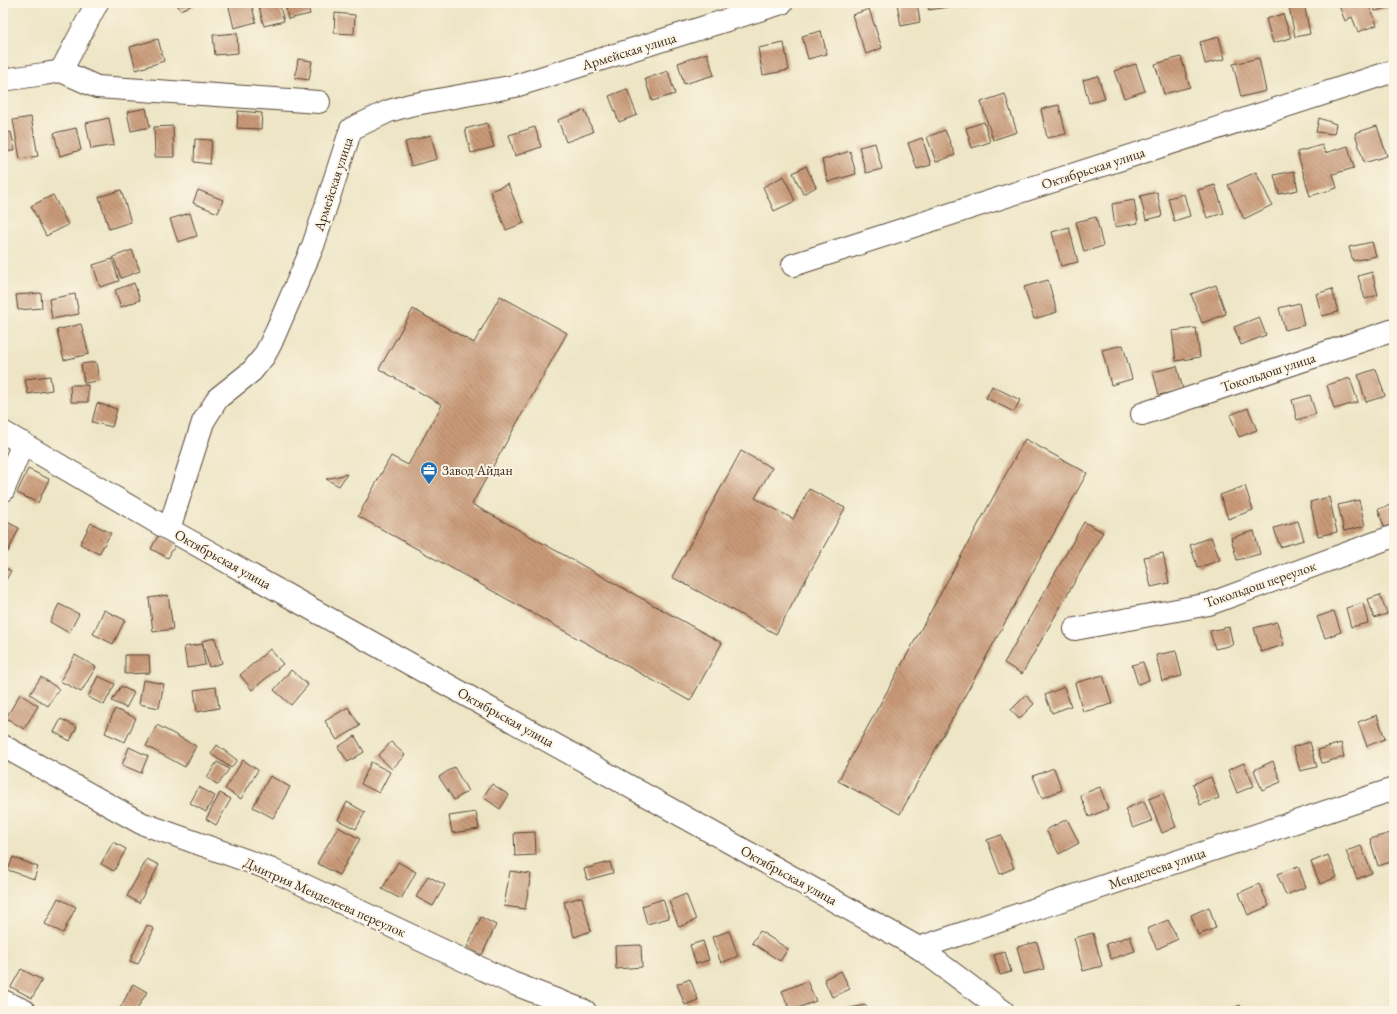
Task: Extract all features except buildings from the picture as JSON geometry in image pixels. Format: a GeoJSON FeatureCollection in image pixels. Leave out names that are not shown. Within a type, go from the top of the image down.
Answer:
{"type":"FeatureCollection","features":[{"type":"Feature","properties":{"kind":"street"},"geometry":{"type":"LineString","coordinates":[[61,71],[97,3]]}},
{"type":"Feature","properties":{"kind":"street","name":"Армейская улица"},"geometry":{"type":"LineString","coordinates":[[169,529],[203,422],[218,398],[252,371],[271,344],[313,246],[351,129],[389,111],[410,105],[515,86],[782,3]]}},
{"type":"Feature","properties":{"kind":"street"},"geometry":{"type":"LineString","coordinates":[[3,80],[61,71],[97,86],[319,102]]}},
{"type":"Feature","properties":{"kind":"street","name":"Октябрьская улица"},"geometry":{"type":"LineString","coordinates":[[793,265],[1394,71]]}},
{"type":"Feature","properties":{"kind":"street","name":"Токольдош улица"},"geometry":{"type":"LineString","coordinates":[[1142,414],[1394,330]]}},
{"type":"Feature","properties":{"kind":"street","name":"Октябрьская улица"},"geometry":{"type":"LineString","coordinates":[[3,432],[169,529],[919,948],[1003,1011]]}},
{"type":"Feature","properties":{"kind":"street"},"geometry":{"type":"LineString","coordinates":[[3,491],[23,443]]}},
{"type":"Feature","properties":{"kind":"street","name":"Токольдош переулок"},"geometry":{"type":"LineString","coordinates":[[1075,629],[1209,604],[1394,536]]}},
{"type":"Feature","properties":{"kind":"street","name":"Дмитрия Менделеева переулок"},"geometry":{"type":"LineString","coordinates":[[3,746],[141,823],[270,869],[512,983],[585,1011]]}},
{"type":"Feature","properties":{"kind":"street","name":"Менделеева улица"},"geometry":{"type":"LineString","coordinates":[[919,948],[1394,789]]}},
{"type":"Feature","properties":{"kind":"street"},"geometry":{"type":"LineString","coordinates":[[3,1001],[25,1011]]}},
{"type":"Feature","properties":{"kind":"place","name":"Завод Айдан"},"geometry":{"type":"Point","coordinates":[429,485]}}]}
